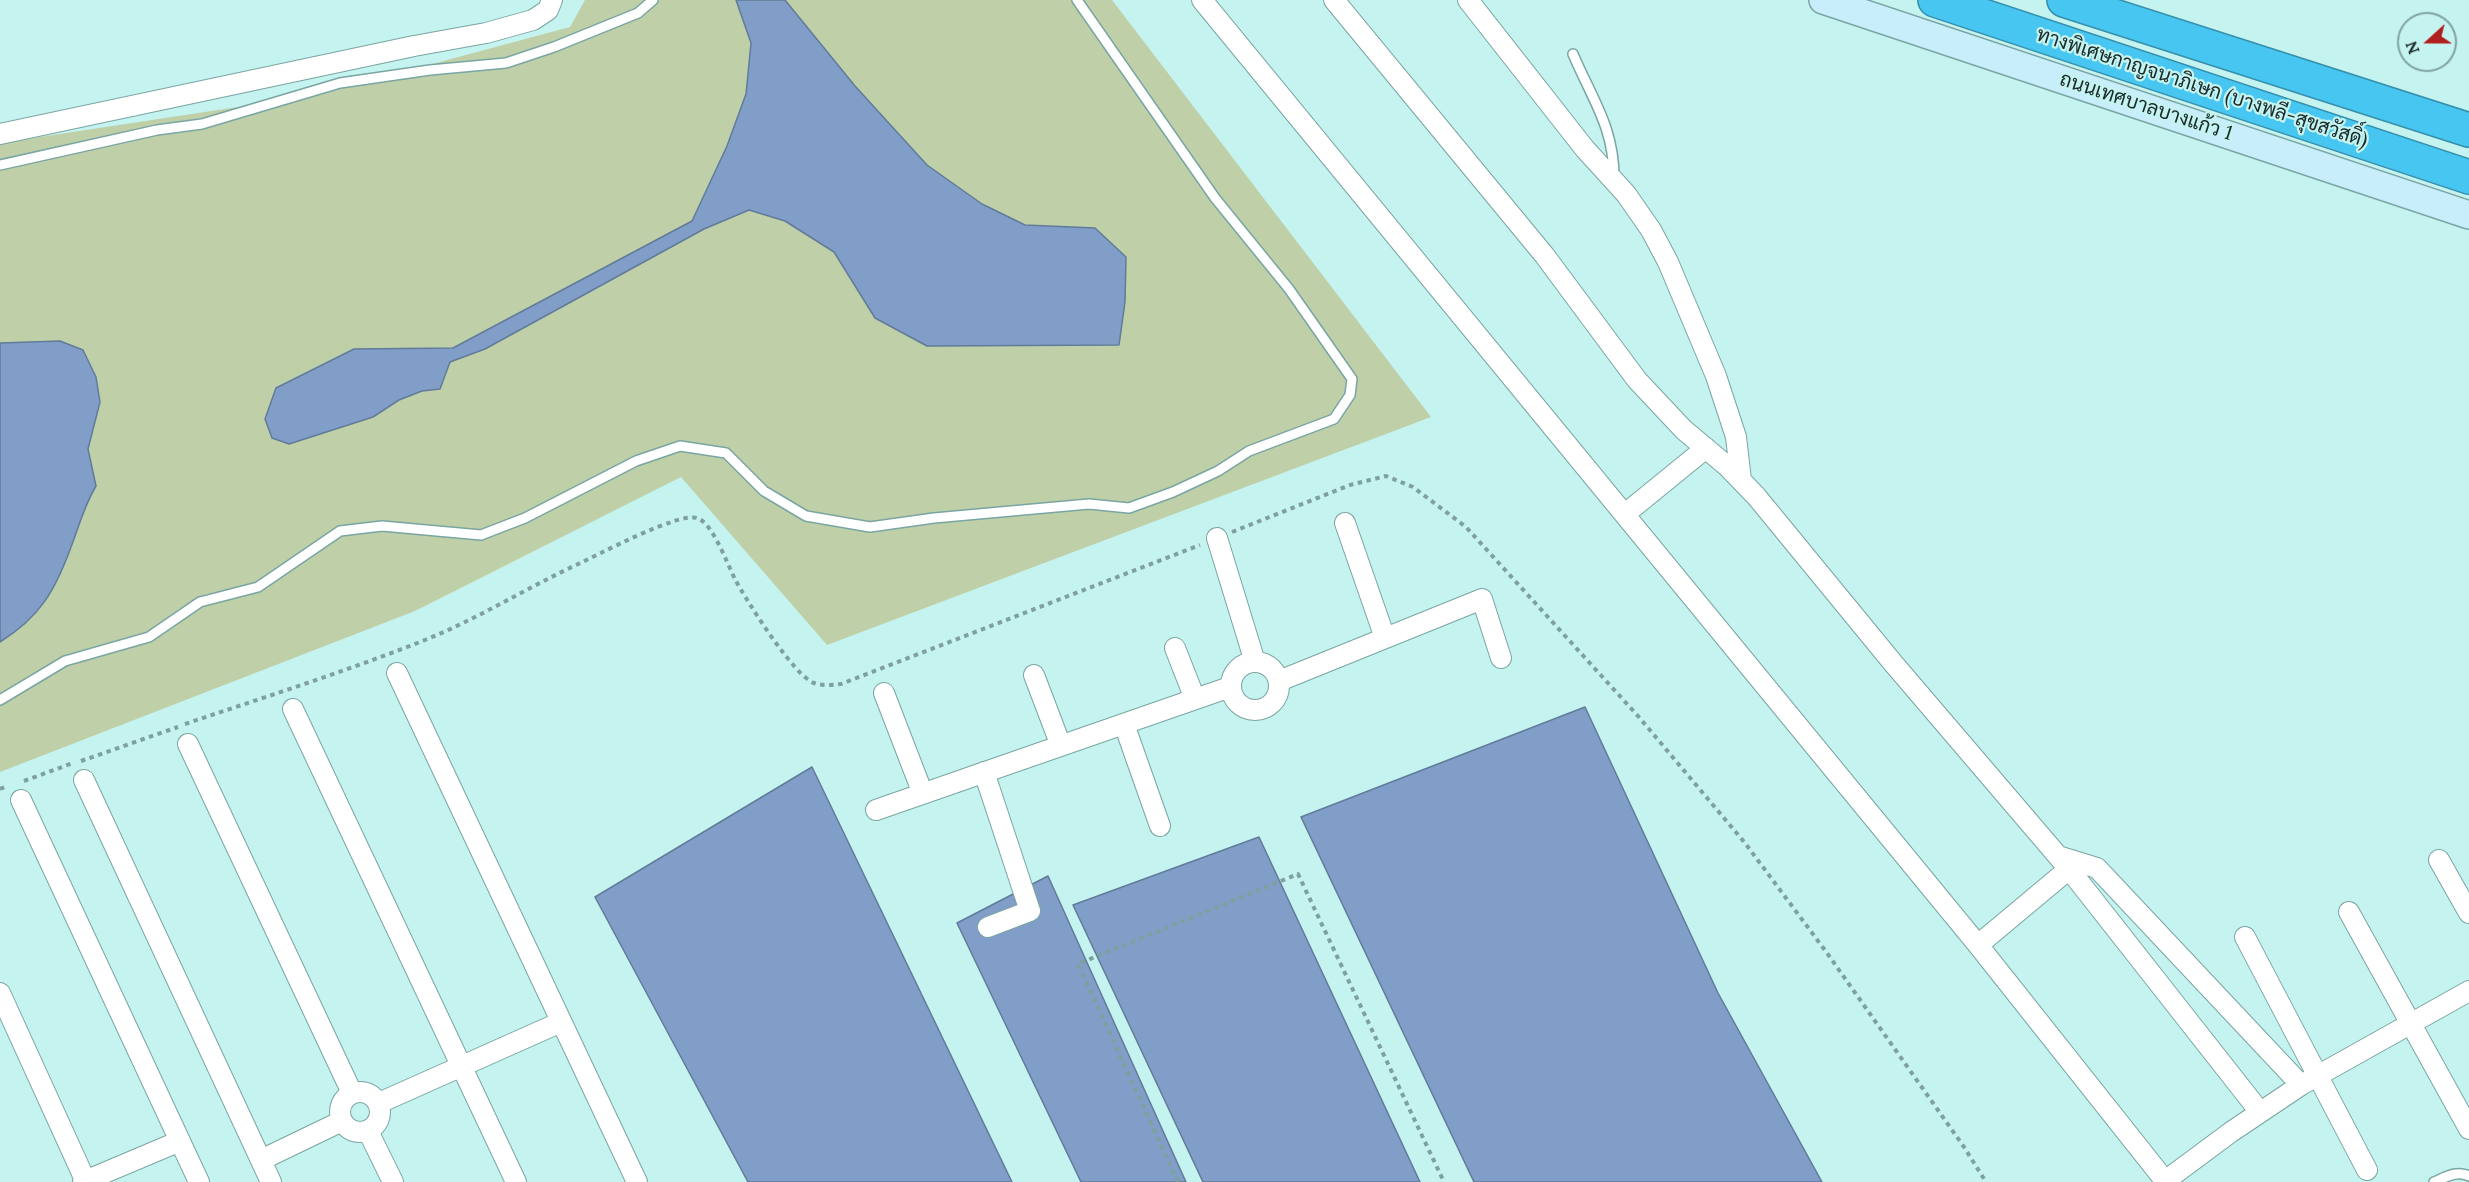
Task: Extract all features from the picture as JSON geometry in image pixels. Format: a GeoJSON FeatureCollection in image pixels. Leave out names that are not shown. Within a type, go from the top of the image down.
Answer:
{"type":"FeatureCollection","features":[{"type":"Feature","properties":{"kind":"highway","name":"ทางพิเศษกาญจนาภิเษก (บางพลี-สุขสวัสดิ์)"},"geometry":{"type":"LineString","coordinates":[[1935,0],[2469,177]]}},
{"type":"Feature","properties":{"kind":"highway","name":"ทางพิเศษกาญจนาภิเษก (บางพลี-สุขสวัสดิ์)"},"geometry":{"type":"LineString","coordinates":[[2064,0],[2469,130]]}},
{"type":"Feature","properties":{"kind":"main road","name":"ถนนเทศบาลบางแก้ว 1"},"geometry":{"type":"LineString","coordinates":[[1823,0],[2469,215]]}},
{"type":"Feature","properties":{"kind":"street"},"geometry":{"type":"LineString","coordinates":[[0,134],[414,46],[486,33],[533,20],[548,10],[552,0]]}},
{"type":"Feature","properties":{"kind":"street"},"geometry":{"type":"LineString","coordinates":[[1202,0],[1978,945],[2165,1181],[2260,1112],[2309,1080],[2469,991]]}},
{"type":"Feature","properties":{"kind":"street"},"geometry":{"type":"LineString","coordinates":[[1334,0],[1545,256],[1637,380],[1684,430],[1741,480],[1823,576],[1893,663],[2064,862],[2260,1112]]}},
{"type":"Feature","properties":{"kind":"street"},"geometry":{"type":"LineString","coordinates":[[1468,0],[1585,149],[1614,180],[1651,230],[1682,294],[1716,376],[1740,456],[1741,480]]}},
{"type":"Feature","properties":{"kind":"street"},"geometry":{"type":"LineString","coordinates":[[1625,514],[1706,448]]}},
{"type":"Feature","properties":{"kind":"street"},"geometry":{"type":"LineString","coordinates":[[1346,523],[1385,638]]}},
{"type":"Feature","properties":{"kind":"street"},"geometry":{"type":"LineString","coordinates":[[1217,538],[1255,662]]}},
{"type":"Feature","properties":{"kind":"street"},"geometry":{"type":"LineString","coordinates":[[1279,681],[1482,599],[1501,658]]}},
{"type":"Feature","properties":{"kind":"street"},"geometry":{"type":"LineString","coordinates":[[1175,648],[1195,699]]}},
{"type":"Feature","properties":{"kind":"street"},"geometry":{"type":"LineString","coordinates":[[1255,662],[1270,667],[1279,681],[1277,697],[1272,704],[1257,711],[1249,710],[1235,701],[1230,687],[1231,679],[1240,666],[1255,662]]}},
{"type":"Feature","properties":{"kind":"street"},"geometry":{"type":"LineString","coordinates":[[397,674],[637,1182]]}},
{"type":"Feature","properties":{"kind":"street"},"geometry":{"type":"LineString","coordinates":[[1034,675],[1061,746]]}},
{"type":"Feature","properties":{"kind":"street"},"geometry":{"type":"LineString","coordinates":[[876,810],[1230,687]]}},
{"type":"Feature","properties":{"kind":"street"},"geometry":{"type":"LineString","coordinates":[[884,693],[923,794]]}},
{"type":"Feature","properties":{"kind":"street"},"geometry":{"type":"LineString","coordinates":[[293,709],[516,1182]]}},
{"type":"Feature","properties":{"kind":"street"},"geometry":{"type":"LineString","coordinates":[[1124,724],[1160,826]]}},
{"type":"Feature","properties":{"kind":"street"},"geometry":{"type":"LineString","coordinates":[[188,744],[352,1093]]}},
{"type":"Feature","properties":{"kind":"street"},"geometry":{"type":"LineString","coordinates":[[984,772],[1030,911],[988,927]]}},
{"type":"Feature","properties":{"kind":"street"},"geometry":{"type":"LineString","coordinates":[[84,780],[271,1182]]}},
{"type":"Feature","properties":{"kind":"street"},"geometry":{"type":"LineString","coordinates":[[18,789],[199,1182]]}},
{"type":"Feature","properties":{"kind":"street"},"geometry":{"type":"LineString","coordinates":[[2439,860],[2469,913]]}},
{"type":"Feature","properties":{"kind":"street"},"geometry":{"type":"LineString","coordinates":[[1978,945],[2064,862]]}},
{"type":"Feature","properties":{"kind":"street"},"geometry":{"type":"LineString","coordinates":[[2064,862],[2097,868],[2309,1080]]}},
{"type":"Feature","properties":{"kind":"street"},"geometry":{"type":"LineString","coordinates":[[2349,912],[2469,1129]]}},
{"type":"Feature","properties":{"kind":"street"},"geometry":{"type":"LineString","coordinates":[[2245,937],[2309,1080],[2367,1170]]}},
{"type":"Feature","properties":{"kind":"street"},"geometry":{"type":"LineString","coordinates":[[0,993],[85,1182],[180,1141]]}},
{"type":"Feature","properties":{"kind":"street"},"geometry":{"type":"LineString","coordinates":[[379,1102],[561,1022]]}},
{"type":"Feature","properties":{"kind":"street"},"geometry":{"type":"LineString","coordinates":[[362,1091],[372,1095],[379,1102],[381,1114],[377,1124],[368,1131],[353,1131],[342,1121],[340,1111],[343,1100],[352,1093],[362,1091]]}},
{"type":"Feature","properties":{"kind":"street"},"geometry":{"type":"LineString","coordinates":[[261,1160],[342,1121]]}},
{"type":"Feature","properties":{"kind":"street"},"geometry":{"type":"LineString","coordinates":[[368,1131],[393,1182]]}},
{"type":"Feature","properties":{"kind":"lane"},"geometry":{"type":"LineString","coordinates":[[0,165],[157,130],[202,124],[340,83],[430,70],[506,63],[554,47],[638,13],[653,0]]}},
{"type":"Feature","properties":{"kind":"lane"},"geometry":{"type":"LineString","coordinates":[[0,700],[65,661],[148,637],[200,602],[258,587],[340,531],[382,526],[481,535],[525,518],[636,461],[680,446],[726,453],[764,491],[806,516],[870,527],[934,518],[1089,504],[1129,508],[1173,492],[1218,471],[1249,451],[1334,419],[1350,395],[1352,379],[1289,289],[1215,198],[1077,0]]}},
{"type":"Feature","properties":{"kind":"lane"},"geometry":{"type":"LineString","coordinates":[[1574,54],[1609,135],[1614,155],[1614,180]]}},
{"type":"Feature","properties":{"kind":"lane"},"geometry":{"type":"LineString","coordinates":[[2434,1182],[2453,1174],[2462,1173],[2469,1176]]}},
{"type":"Feature","properties":{"kind":"path"},"geometry":{"type":"LineString","coordinates":[[0,789],[18,789],[425,640],[459,625],[544,580],[675,519],[700,518],[704,522],[736,579],[787,659],[812,682],[825,685],[841,684],[1350,484],[1386,476],[1413,487],[1466,526],[1638,716],[1745,843],[1827,953],[1964,1146],[1986,1182]]}},
{"type":"Feature","properties":{"kind":"path"},"geometry":{"type":"LineString","coordinates":[[1178,1182],[1078,964],[1298,874],[1444,1182]]}},
{"type":"Feature","properties":{"kind":"green space"},"geometry":{"type":"Polygon","coordinates":[[[585,0],[1112,0],[1431,417],[827,645],[681,477],[415,611],[0,772],[0,143],[317,95],[570,27],[585,0]]]}},
{"type":"Feature","properties":{"kind":"water"},"geometry":{"type":"Polygon","coordinates":[[[736,0],[785,0],[855,86],[927,165],[982,204],[1025,225],[1095,228],[1126,257],[1125,302],[1119,345],[927,346],[875,318],[834,252],[785,221],[749,210],[704,229],[485,349],[450,362],[440,389],[422,391],[399,400],[373,417],[289,444],[272,438],[265,419],[276,388],[354,349],[453,348],[692,221],[727,146],[746,94],[751,43],[736,0]]]}},
{"type":"Feature","properties":{"kind":"water"},"geometry":{"type":"Polygon","coordinates":[[[60,341],[83,350],[96,377],[100,402],[88,449],[96,486],[52,590],[26,623],[0,642],[0,343],[60,341]]]}},
{"type":"Feature","properties":{"kind":"water"},"geometry":{"type":"Polygon","coordinates":[[[1585,707],[1718,993],[1822,1182],[1474,1182],[1301,817],[1585,707]]]}},
{"type":"Feature","properties":{"kind":"water"},"geometry":{"type":"Polygon","coordinates":[[[812,767],[1012,1182],[748,1182],[595,897],[812,767]]]}},
{"type":"Feature","properties":{"kind":"water"},"geometry":{"type":"Polygon","coordinates":[[[1259,837],[1420,1182],[1203,1182],[1073,905],[1259,837]]]}},
{"type":"Feature","properties":{"kind":"water"},"geometry":{"type":"Polygon","coordinates":[[[1048,876],[1186,1182],[1081,1182],[957,923],[1048,876]]]}}]}
